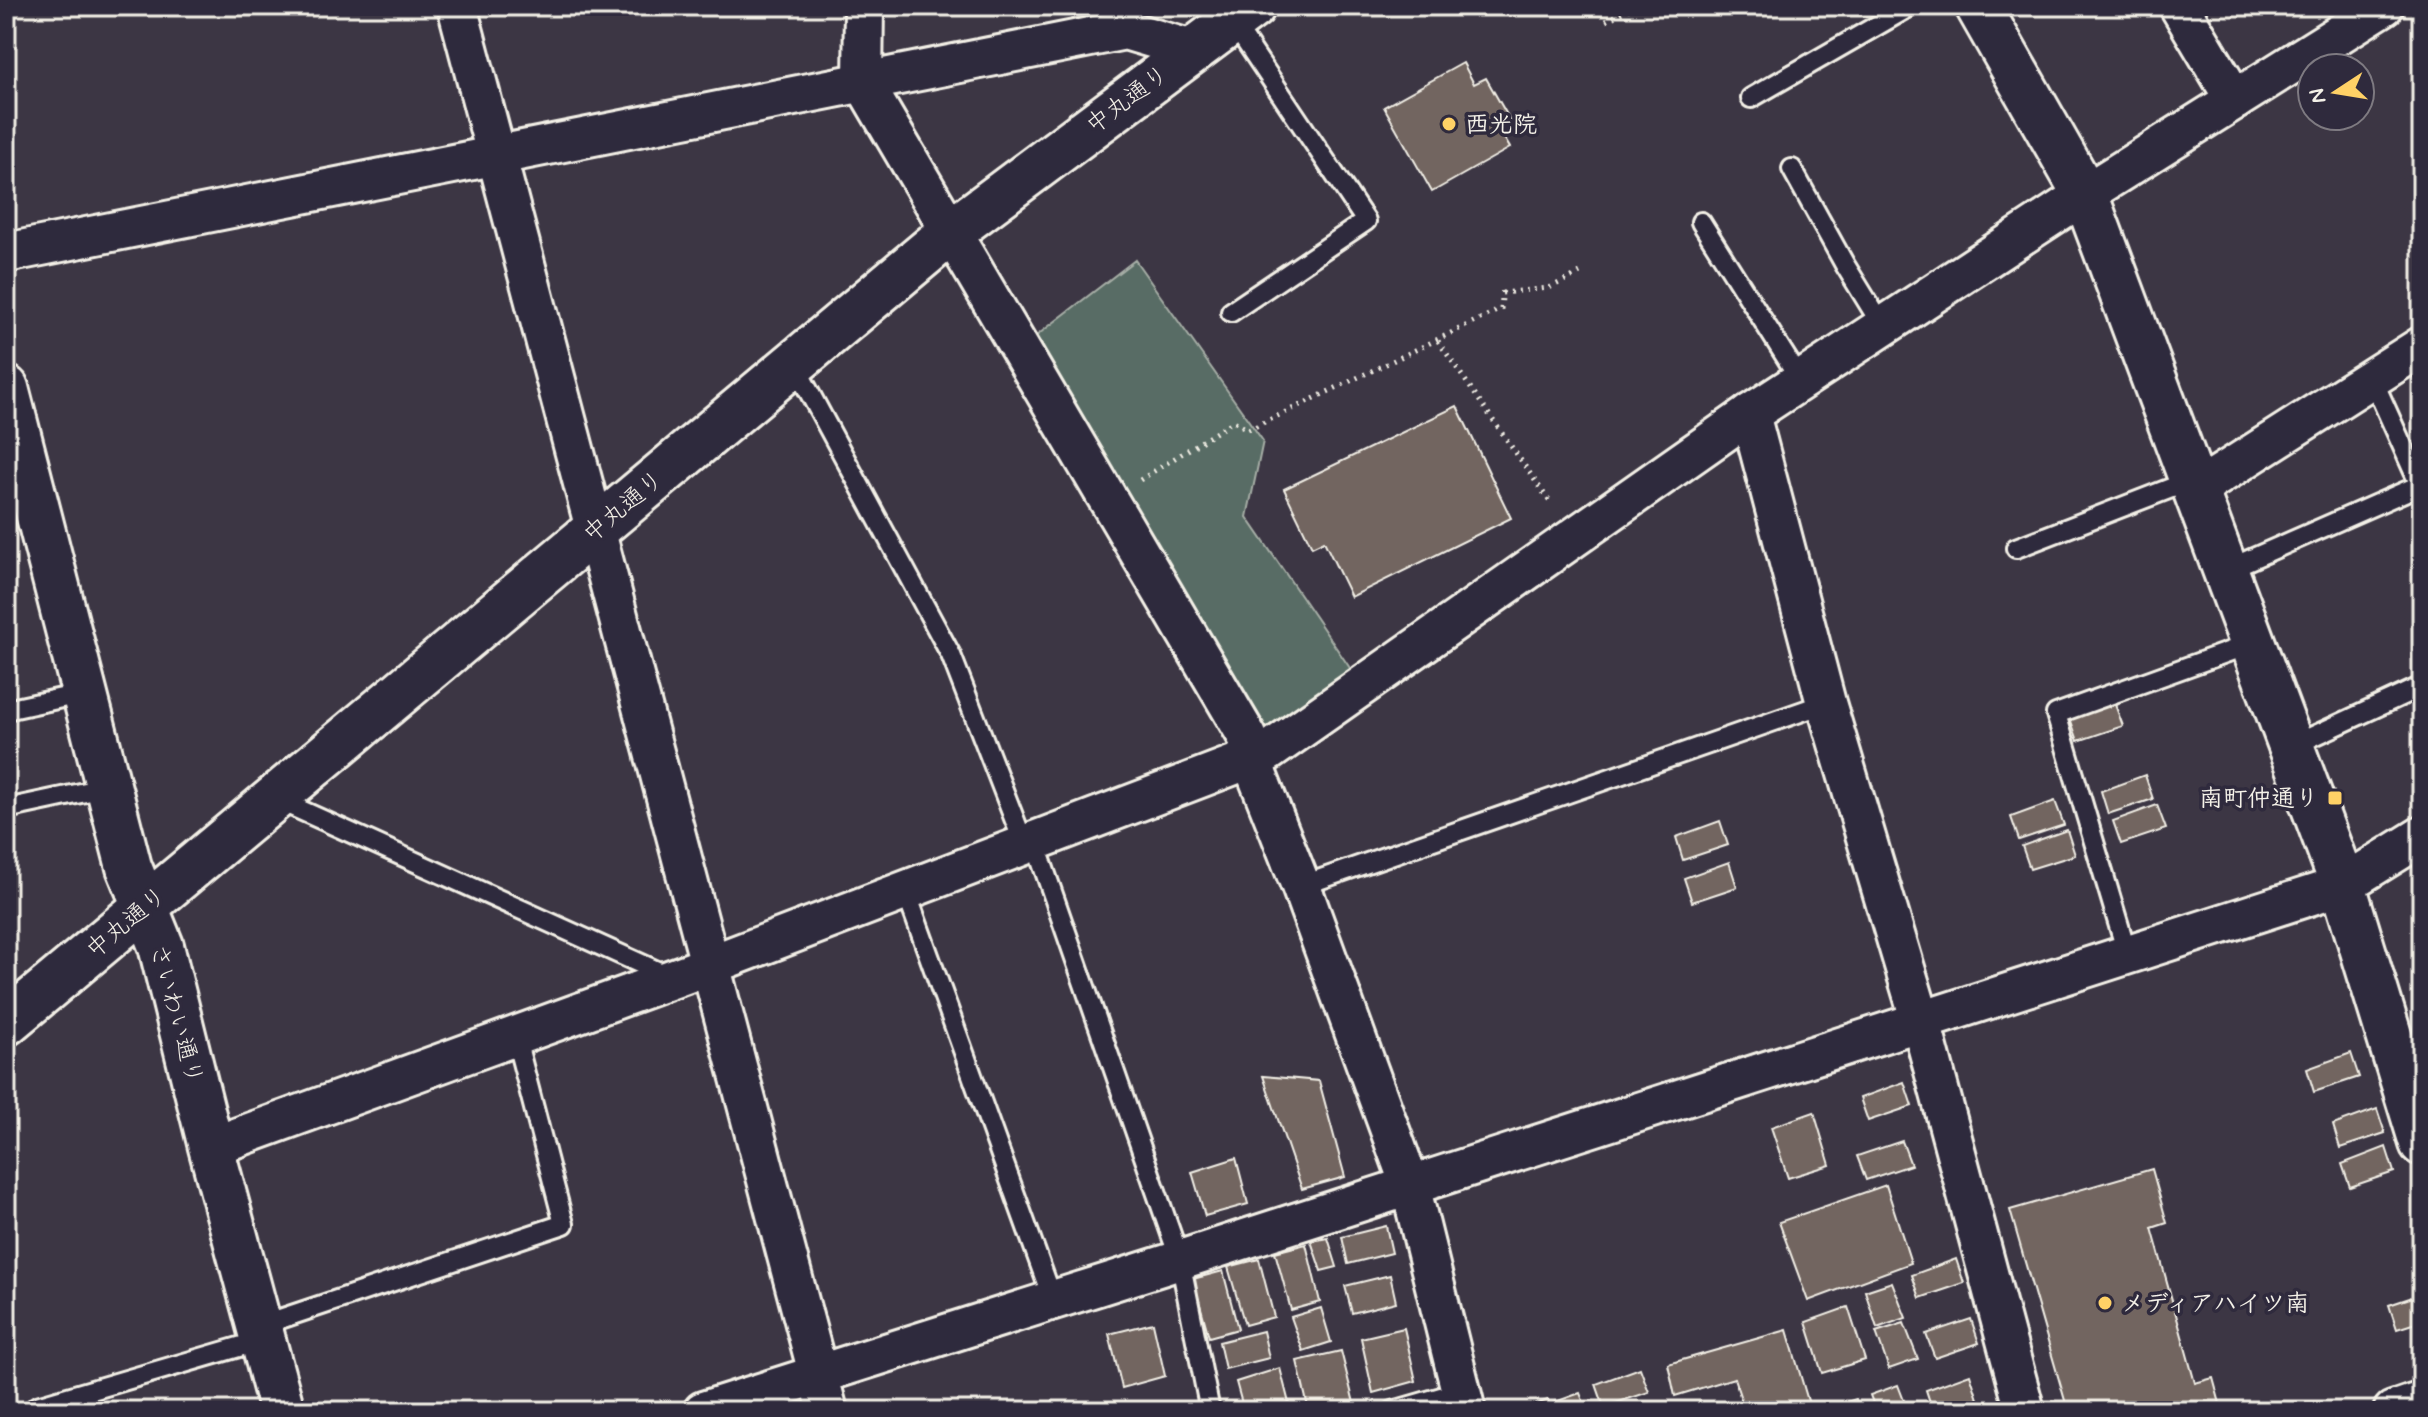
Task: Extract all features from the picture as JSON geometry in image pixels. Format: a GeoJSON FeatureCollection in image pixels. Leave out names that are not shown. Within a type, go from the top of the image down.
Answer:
{"type":"FeatureCollection","features":[{"type":"Feature","properties":{"kind":"street"},"geometry":{"type":"LineString","coordinates":[[457,6],[828,1411]]}},
{"type":"Feature","properties":{"kind":"street"},"geometry":{"type":"LineString","coordinates":[[864,6],[863,82],[1247,736],[1258,777],[1410,1185],[1464,1401]]}},
{"type":"Feature","properties":{"kind":"street"},"geometry":{"type":"LineString","coordinates":[[1978,6],[2085,194],[2343,885],[2422,1143]]}},
{"type":"Feature","properties":{"kind":"street"},"geometry":{"type":"LineString","coordinates":[[2179,6],[2235,100]]}},
{"type":"Feature","properties":{"kind":"street"},"geometry":{"type":"LineString","coordinates":[[211,1147],[710,965],[1268,752],[1750,414],[2085,194],[2381,7]]}},
{"type":"Feature","properties":{"kind":"street","name":"中丸通り"},"geometry":{"type":"LineString","coordinates":[[6,1023],[952,231],[1243,14]]}},
{"type":"Feature","properties":{"kind":"street"},"geometry":{"type":"LineString","coordinates":[[6,253],[1125,30],[1192,50]]}},
{"type":"Feature","properties":{"kind":"street"},"geometry":{"type":"LineString","coordinates":[[2194,485],[2422,346]]}},
{"type":"Feature","properties":{"kind":"street","name":"さいわい通り"},"geometry":{"type":"LineString","coordinates":[[6,388],[15,455],[85,693],[129,867],[161,946],[282,1411]]}},
{"type":"Feature","properties":{"kind":"street"},"geometry":{"type":"LineString","coordinates":[[1750,414],[1826,703],[1921,1022],[2025,1411]]}},
{"type":"Feature","properties":{"kind":"street"},"geometry":{"type":"LineString","coordinates":[[703,1411],[2343,885],[2422,836]]}},
{"type":"Feature","properties":{"kind":"street"},"geometry":{"type":"LineString","coordinates":[[2393,1411],[2422,1401]]}},
{"type":"Feature","properties":{"kind":"lane"},"geometry":{"type":"LineString","coordinates":[[1751,98],[1911,6]]}},
{"type":"Feature","properties":{"kind":"lane"},"geometry":{"type":"LineString","coordinates":[[1231,312],[1366,221],[1243,14]]}},
{"type":"Feature","properties":{"kind":"lane"},"geometry":{"type":"LineString","coordinates":[[1792,169],[1883,327]]}},
{"type":"Feature","properties":{"kind":"lane"},"geometry":{"type":"LineString","coordinates":[[1701,222],[1801,381]]}},
{"type":"Feature","properties":{"kind":"lane"},"geometry":{"type":"LineString","coordinates":[[794,364],[951,655],[1029,842],[1180,1260],[1210,1411]]}},
{"type":"Feature","properties":{"kind":"lane"},"geometry":{"type":"LineString","coordinates":[[2226,570],[2420,485],[2372,378]]}},
{"type":"Feature","properties":{"kind":"lane"},"geometry":{"type":"LineString","coordinates":[[2016,548],[2194,485]]}},
{"type":"Feature","properties":{"kind":"lane"},"geometry":{"type":"LineString","coordinates":[[2127,953],[2056,714],[2253,643]]}},
{"type":"Feature","properties":{"kind":"lane"},"geometry":{"type":"LineString","coordinates":[[2292,746],[2422,686]]}},
{"type":"Feature","properties":{"kind":"lane"},"geometry":{"type":"LineString","coordinates":[[6,710],[85,693]]}},
{"type":"Feature","properties":{"kind":"lane"},"geometry":{"type":"LineString","coordinates":[[1301,886],[1826,703]]}},
{"type":"Feature","properties":{"kind":"lane"},"geometry":{"type":"LineString","coordinates":[[6,809],[109,787]]}},
{"type":"Feature","properties":{"kind":"lane"},"geometry":{"type":"LineString","coordinates":[[274,798],[673,978]]}},
{"type":"Feature","properties":{"kind":"lane"},"geometry":{"type":"LineString","coordinates":[[905,889],[1053,1300]]}},
{"type":"Feature","properties":{"kind":"lane"},"geometry":{"type":"LineString","coordinates":[[37,1406],[261,1333],[564,1224],[515,1035]]}},
{"type":"Feature","properties":{"kind":"lane"},"geometry":{"type":"LineString","coordinates":[[1393,1411],[1464,1401]]}},
{"type":"Feature","properties":{"kind":"path"},"geometry":{"type":"LineString","coordinates":[[1606,21],[1634,6]]}},
{"type":"Feature","properties":{"kind":"path"},"geometry":{"type":"LineString","coordinates":[[1108,500],[1234,421],[1248,430],[1501,309],[1502,290],[1549,288],[1580,273]]}},
{"type":"Feature","properties":{"kind":"path"},"geometry":{"type":"LineString","coordinates":[[1438,341],[1573,536]]}},
{"type":"Feature","properties":{"kind":"green space"},"geometry":{"type":"Polygon","coordinates":[[[1135,260],[1263,441],[1247,517],[1354,674],[1266,730],[1031,340],[1135,260]]]}},
{"type":"Feature","properties":{"kind":"building"},"geometry":{"type":"Polygon","coordinates":[[[1463,63],[1474,84],[1486,78],[1511,122],[1499,129],[1510,148],[1432,192],[1384,107],[1463,63]]]}},
{"type":"Feature","properties":{"kind":"building"},"geometry":{"type":"Polygon","coordinates":[[[1457,406],[1511,518],[1351,597],[1324,541],[1312,547],[1284,489],[1457,406]]]}},
{"type":"Feature","properties":{"kind":"building"},"geometry":{"type":"Polygon","coordinates":[[[2114,702],[2123,726],[2078,741],[2070,718],[2114,702]]]}},
{"type":"Feature","properties":{"kind":"building"},"geometry":{"type":"Polygon","coordinates":[[[2145,775],[2153,799],[2108,814],[2101,791],[2145,775]]]}},
{"type":"Feature","properties":{"kind":"building"},"geometry":{"type":"Polygon","coordinates":[[[2055,801],[2064,825],[2019,840],[2011,817],[2055,801]]]}},
{"type":"Feature","properties":{"kind":"building"},"geometry":{"type":"Polygon","coordinates":[[[2157,805],[2166,829],[2121,844],[2113,821],[2157,805]]]}},
{"type":"Feature","properties":{"kind":"building"},"geometry":{"type":"Polygon","coordinates":[[[1720,821],[1728,845],[1683,860],[1676,837],[1720,821]]]}},
{"type":"Feature","properties":{"kind":"building"},"geometry":{"type":"Polygon","coordinates":[[[2067,830],[2075,855],[2030,869],[2022,846],[2067,830]]]}},
{"type":"Feature","properties":{"kind":"building"},"geometry":{"type":"Polygon","coordinates":[[[1729,862],[1737,887],[1692,902],[1684,878],[1729,862]]]}},
{"type":"Feature","properties":{"kind":"building"},"geometry":{"type":"Polygon","coordinates":[[[2351,1053],[2359,1077],[2314,1092],[2307,1069],[2351,1053]]]}},
{"type":"Feature","properties":{"kind":"building"},"geometry":{"type":"Polygon","coordinates":[[[1263,1076],[1319,1081],[1345,1177],[1302,1189],[1263,1076]]]}},
{"type":"Feature","properties":{"kind":"building"},"geometry":{"type":"Polygon","coordinates":[[[1904,1082],[1912,1106],[1868,1121],[1860,1098],[1904,1082]]]}},
{"type":"Feature","properties":{"kind":"building"},"geometry":{"type":"Polygon","coordinates":[[[2377,1109],[2385,1133],[2340,1148],[2333,1125],[2377,1109]]]}},
{"type":"Feature","properties":{"kind":"building"},"geometry":{"type":"Polygon","coordinates":[[[1814,1112],[1830,1165],[1788,1178],[1771,1127],[1814,1112]]]}},
{"type":"Feature","properties":{"kind":"building"},"geometry":{"type":"Polygon","coordinates":[[[1902,1141],[1911,1165],[1866,1180],[1857,1156],[1902,1141]]]}},
{"type":"Feature","properties":{"kind":"building"},"geometry":{"type":"Polygon","coordinates":[[[2386,1147],[2394,1172],[2350,1187],[2342,1164],[2386,1147]]]}},
{"type":"Feature","properties":{"kind":"building"},"geometry":{"type":"Polygon","coordinates":[[[1236,1158],[1248,1204],[1205,1216],[1192,1172],[1236,1158]]]}},
{"type":"Feature","properties":{"kind":"building","name":"メディアハイツ南"},"geometry":{"type":"Polygon","coordinates":[[[2152,1169],[2167,1223],[2152,1228],[2195,1383],[2213,1378],[2222,1411],[2068,1411],[2010,1210],[2152,1169]]]}},
{"type":"Feature","properties":{"kind":"building"},"geometry":{"type":"Polygon","coordinates":[[[1886,1185],[1911,1263],[1808,1301],[1779,1222],[1886,1185]]]}},
{"type":"Feature","properties":{"kind":"building"},"geometry":{"type":"Polygon","coordinates":[[[1386,1226],[1392,1253],[1348,1264],[1342,1237],[1386,1226]]]}},
{"type":"Feature","properties":{"kind":"building"},"geometry":{"type":"Polygon","coordinates":[[[1328,1238],[1337,1267],[1321,1271],[1311,1241],[1328,1238]]]}},
{"type":"Feature","properties":{"kind":"building"},"geometry":{"type":"Polygon","coordinates":[[[1306,1244],[1320,1302],[1291,1310],[1275,1252],[1306,1244]]]}},
{"type":"Feature","properties":{"kind":"building"},"geometry":{"type":"Polygon","coordinates":[[[1259,1259],[1274,1317],[1245,1325],[1228,1267],[1259,1259]]]}},
{"type":"Feature","properties":{"kind":"building"},"geometry":{"type":"Polygon","coordinates":[[[1956,1259],[1964,1283],[1920,1298],[1912,1275],[1956,1259]]]}},
{"type":"Feature","properties":{"kind":"building"},"geometry":{"type":"Polygon","coordinates":[[[1223,1271],[1238,1329],[1209,1337],[1193,1279],[1223,1271]]]}},
{"type":"Feature","properties":{"kind":"building"},"geometry":{"type":"Polygon","coordinates":[[[1390,1275],[1396,1302],[1352,1313],[1345,1286],[1390,1275]]]}},
{"type":"Feature","properties":{"kind":"building"},"geometry":{"type":"Polygon","coordinates":[[[1892,1282],[1906,1318],[1877,1328],[1865,1291],[1892,1282]]]}},
{"type":"Feature","properties":{"kind":"building"},"geometry":{"type":"Polygon","coordinates":[[[2422,1294],[2422,1321],[2397,1329],[2389,1305],[2422,1294]]]}},
{"type":"Feature","properties":{"kind":"building"},"geometry":{"type":"Polygon","coordinates":[[[1848,1307],[1865,1360],[1822,1373],[1806,1322],[1848,1307]]]}},
{"type":"Feature","properties":{"kind":"building"},"geometry":{"type":"Polygon","coordinates":[[[1321,1308],[1331,1342],[1303,1351],[1291,1317],[1321,1308]]]}},
{"type":"Feature","properties":{"kind":"building"},"geometry":{"type":"Polygon","coordinates":[[[1971,1319],[1979,1343],[1935,1358],[1926,1334],[1971,1319]]]}},
{"type":"Feature","properties":{"kind":"building"},"geometry":{"type":"Polygon","coordinates":[[[1153,1323],[1165,1376],[1122,1388],[1109,1334],[1153,1323]]]}},
{"type":"Feature","properties":{"kind":"building"},"geometry":{"type":"Polygon","coordinates":[[[1904,1323],[1918,1359],[1889,1369],[1876,1332],[1904,1323]]]}},
{"type":"Feature","properties":{"kind":"building"},"geometry":{"type":"Polygon","coordinates":[[[1404,1328],[1416,1381],[1373,1393],[1361,1338],[1404,1328]]]}},
{"type":"Feature","properties":{"kind":"building"},"geometry":{"type":"Polygon","coordinates":[[[1787,1330],[1811,1411],[1745,1411],[1734,1378],[1675,1396],[1668,1364],[1787,1330]]]}},
{"type":"Feature","properties":{"kind":"building"},"geometry":{"type":"Polygon","coordinates":[[[1263,1331],[1269,1358],[1225,1369],[1219,1342],[1263,1331]]]}},
{"type":"Feature","properties":{"kind":"building"},"geometry":{"type":"Polygon","coordinates":[[[1341,1351],[1354,1403],[1326,1411],[1309,1411],[1297,1361],[1341,1351]]]}},
{"type":"Feature","properties":{"kind":"building"},"geometry":{"type":"Polygon","coordinates":[[[1280,1368],[1291,1411],[1244,1411],[1236,1382],[1280,1368]]]}},
{"type":"Feature","properties":{"kind":"building"},"geometry":{"type":"Polygon","coordinates":[[[1640,1368],[1649,1392],[1604,1407],[1596,1384],[1640,1368]]]}},
{"type":"Feature","properties":{"kind":"building"},"geometry":{"type":"Polygon","coordinates":[[[1970,1374],[1978,1399],[1933,1411],[1926,1390],[1970,1374]]]}},
{"type":"Feature","properties":{"kind":"building"},"geometry":{"type":"Polygon","coordinates":[[[1898,1385],[1908,1411],[1876,1411],[1870,1395],[1898,1385]]]}},
{"type":"Feature","properties":{"kind":"building"},"geometry":{"type":"Polygon","coordinates":[[[1580,1393],[1587,1411],[1555,1411],[1552,1403],[1580,1393]]]}},
{"type":"Feature","properties":{"kind":"building"},"geometry":{"type":"Polygon","coordinates":[[[1856,1399],[1860,1411],[1829,1411],[1828,1408],[1856,1399]]]}},
{"type":"Feature","properties":{"kind":"building"},"geometry":{"type":"Polygon","coordinates":[[[1548,1400],[1552,1411],[1516,1411],[1548,1400]]]}},
{"type":"Feature","properties":{"kind":"place","name":"西光院"},"geometry":{"type":"Point","coordinates":[1449,124]}},
{"type":"Feature","properties":{"kind":"place","name":"南町仲通り"},"geometry":{"type":"Point","coordinates":[2335,798]}},
{"type":"Feature","properties":{"kind":"place","name":"メディアハイツ南"},"geometry":{"type":"Point","coordinates":[2105,1303]}}]}
